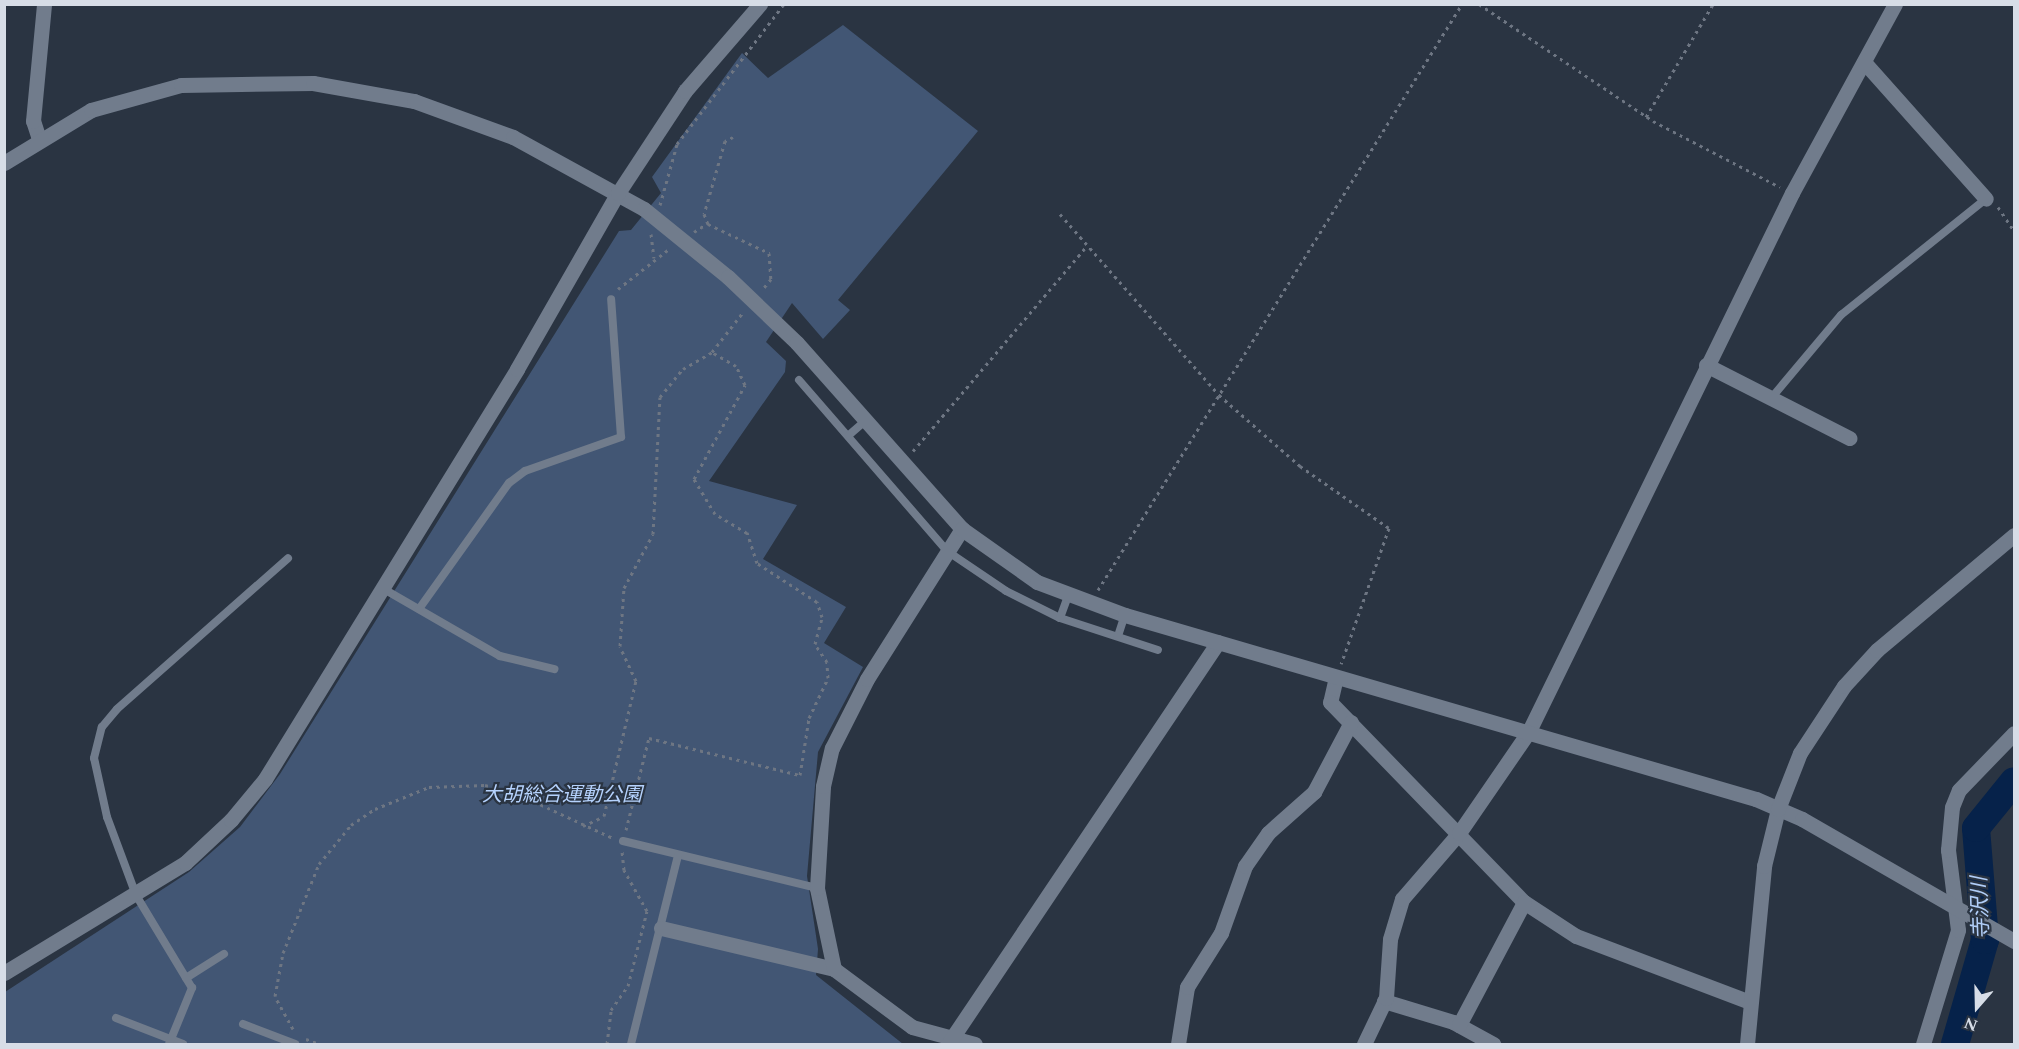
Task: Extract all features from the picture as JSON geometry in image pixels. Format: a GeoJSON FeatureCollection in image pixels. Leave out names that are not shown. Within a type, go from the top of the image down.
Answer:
{"type":"FeatureCollection","features":[{"type":"Feature","properties":{"kind":"street"},"geometry":{"type":"LineString","coordinates":[[39,139],[33,121],[44,4]]}},
{"type":"Feature","properties":{"kind":"street"},"geometry":{"type":"LineString","coordinates":[[4,973],[136,895],[184,863],[258,787],[382,588],[618,193],[686,91],[760,4]]}},
{"type":"Feature","properties":{"kind":"street"},"geometry":{"type":"LineString","coordinates":[[1364,1044],[1384,1001],[1390,939],[1402,899],[1459,833],[1529,731],[1792,193],[1895,4]]}},
{"type":"Feature","properties":{"kind":"street"},"geometry":{"type":"LineString","coordinates":[[1864,62],[1986,199]]}},
{"type":"Feature","properties":{"kind":"street"},"geometry":{"type":"LineString","coordinates":[[4,163],[39,139],[91,110],[181,85],[313,83],[414,101],[513,137],[651,211],[797,343],[901,464],[962,529],[1008,565],[1068,596],[1089,604],[1529,731],[1778,809],[1951,901],[2010,938]]}},
{"type":"Feature","properties":{"kind":"street"},"geometry":{"type":"LineString","coordinates":[[1706,365],[1773,396],[1849,438]]}},
{"type":"Feature","properties":{"kind":"street"},"geometry":{"type":"LineString","coordinates":[[834,969],[817,888],[822,786],[832,748],[962,529]]}},
{"type":"Feature","properties":{"kind":"street"},"geometry":{"type":"LineString","coordinates":[[1747,1044],[1764,866],[1778,809],[1800,753],[1845,686],[1912,618],[2014,535]]}},
{"type":"Feature","properties":{"kind":"street"},"geometry":{"type":"LineString","coordinates":[[949,1041],[1218,642]]}},
{"type":"Feature","properties":{"kind":"street"},"geometry":{"type":"LineString","coordinates":[[1336,677],[1330,702],[1524,902],[1576,936],[1750,1002]]}},
{"type":"Feature","properties":{"kind":"street"},"geometry":{"type":"LineString","coordinates":[[1178,1044],[1187,987],[1221,933],[1245,866],[1268,833],[1314,792],[1351,722]]}},
{"type":"Feature","properties":{"kind":"street"},"geometry":{"type":"LineString","coordinates":[[1923,1044],[1958,930],[1951,901],[1952,807],[1966,782],[2014,733]]}},
{"type":"Feature","properties":{"kind":"street"},"geometry":{"type":"LineString","coordinates":[[1459,1026],[1524,902]]}},
{"type":"Feature","properties":{"kind":"street"},"geometry":{"type":"LineString","coordinates":[[661,928],[834,969],[912,1027],[949,1041],[975,1044]]}},
{"type":"Feature","properties":{"kind":"street"},"geometry":{"type":"LineString","coordinates":[[1384,1001],[1459,1026],[1493,1044]]}},
{"type":"Feature","properties":{"kind":"lane"},"geometry":{"type":"LineString","coordinates":[[1773,396],[1841,315],[1986,199]]}},
{"type":"Feature","properties":{"kind":"lane"},"geometry":{"type":"LineString","coordinates":[[419,609],[509,483],[525,471],[621,437],[612,299]]}},
{"type":"Feature","properties":{"kind":"lane"},"geometry":{"type":"LineString","coordinates":[[799,380],[849,435],[947,551],[1006,591],[1060,618],[1158,650]]}},
{"type":"Feature","properties":{"kind":"lane"},"geometry":{"type":"LineString","coordinates":[[849,435],[865,421]]}},
{"type":"Feature","properties":{"kind":"lane"},"geometry":{"type":"LineString","coordinates":[[170,1042],[192,988],[136,895],[107,817],[94,758],[102,727],[288,558]]}},
{"type":"Feature","properties":{"kind":"lane"},"geometry":{"type":"LineString","coordinates":[[382,588],[500,656],[554,669]]}},
{"type":"Feature","properties":{"kind":"lane"},"geometry":{"type":"LineString","coordinates":[[1060,618],[1068,596]]}},
{"type":"Feature","properties":{"kind":"lane"},"geometry":{"type":"LineString","coordinates":[[1118,636],[1125,615]]}},
{"type":"Feature","properties":{"kind":"lane"},"geometry":{"type":"LineString","coordinates":[[623,841],[817,888]]}},
{"type":"Feature","properties":{"kind":"lane"},"geometry":{"type":"LineString","coordinates":[[631,1044],[678,856]]}},
{"type":"Feature","properties":{"kind":"lane"},"geometry":{"type":"LineString","coordinates":[[186,978],[224,954]]}},
{"type":"Feature","properties":{"kind":"lane"},"geometry":{"type":"LineString","coordinates":[[116,1018],[170,1042],[183,1044]]}},
{"type":"Feature","properties":{"kind":"lane"},"geometry":{"type":"LineString","coordinates":[[243,1024],[295,1044]]}},
{"type":"Feature","properties":{"kind":"path"},"geometry":{"type":"LineString","coordinates":[[651,211],[677,144],[784,4]]}},
{"type":"Feature","properties":{"kind":"path"},"geometry":{"type":"LineString","coordinates":[[1089,604],[1462,4]]}},
{"type":"Feature","properties":{"kind":"path"},"geometry":{"type":"LineString","coordinates":[[1479,4],[1646,117],[1792,193]]}},
{"type":"Feature","properties":{"kind":"path"},"geometry":{"type":"LineString","coordinates":[[1646,117],[1713,4]]}},
{"type":"Feature","properties":{"kind":"path"},"geometry":{"type":"LineString","coordinates":[[708,223],[705,198],[725,141],[733,137]]}},
{"type":"Feature","properties":{"kind":"path"},"geometry":{"type":"LineString","coordinates":[[1986,199],[2014,231]]}},
{"type":"Feature","properties":{"kind":"path"},"geometry":{"type":"LineString","coordinates":[[1060,214],[1219,395],[1300,466],[1389,528],[1336,677]]}},
{"type":"Feature","properties":{"kind":"path"},"geometry":{"type":"LineString","coordinates":[[654,258],[648,242],[655,222]]}},
{"type":"Feature","properties":{"kind":"path"},"geometry":{"type":"LineString","coordinates":[[690,235],[708,223]]}},
{"type":"Feature","properties":{"kind":"path"},"geometry":{"type":"LineString","coordinates":[[708,223],[769,253],[771,279],[757,296]]}},
{"type":"Feature","properties":{"kind":"path"},"geometry":{"type":"LineString","coordinates":[[901,464],[1087,245]]}},
{"type":"Feature","properties":{"kind":"path"},"geometry":{"type":"LineString","coordinates":[[612,299],[654,258],[672,246]]}},
{"type":"Feature","properties":{"kind":"path"},"geometry":{"type":"LineString","coordinates":[[583,826],[604,816],[636,681],[620,646],[624,588],[653,534],[660,397],[683,369],[712,352],[750,304]]}},
{"type":"Feature","properties":{"kind":"path"},"geometry":{"type":"LineString","coordinates":[[607,1044],[611,1010],[628,986],[646,911],[624,870],[623,841],[649,738],[800,775],[809,718],[828,678],[827,662],[815,645],[822,617],[817,602],[757,563],[747,533],[715,514],[694,479],[745,385],[736,366],[712,352]]}},
{"type":"Feature","properties":{"kind":"path"},"geometry":{"type":"LineString","coordinates":[[296,1031],[275,996],[276,975],[318,864],[351,825],[401,795],[452,784],[520,795],[583,826],[623,841]]}},
{"type":"Feature","properties":{"kind":"path"},"geometry":{"type":"LineString","coordinates":[[303,1037],[320,1044]]}},
{"type":"Feature","properties":{"kind":"green space","name":"大胡総合運動公園"},"geometry":{"type":"Polygon","coordinates":[[[843,25],[978,131],[838,300],[850,310],[823,339],[792,303],[766,342],[786,361],[785,372],[709,481],[797,505],[763,559],[846,607],[824,643],[863,667],[818,752],[807,876],[818,949],[816,975],[903,1044],[5,1044],[5,992],[189,872],[240,827],[280,774],[619,231],[631,230],[661,193],[652,177],[742,53],[768,78],[843,25]]]}},
{"type":"Feature","properties":{"kind":"waterway","name":"寺沢川"},"geometry":{"type":"LineString","coordinates":[[1955,1044],[1985,940],[1976,828],[2014,781]]}}]}
